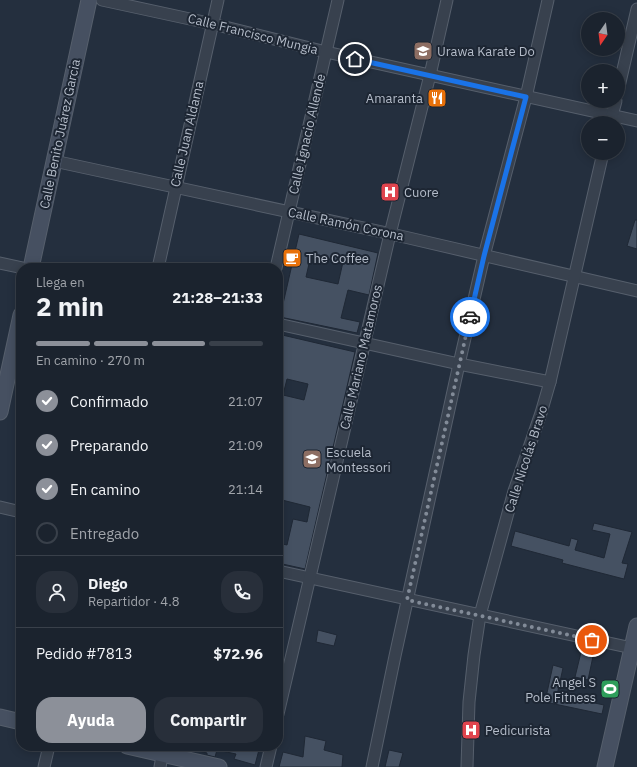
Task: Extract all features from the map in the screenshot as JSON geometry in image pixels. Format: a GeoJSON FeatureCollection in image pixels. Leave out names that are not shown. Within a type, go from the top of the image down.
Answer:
{"type":"FeatureCollection","features":[{"type":"Feature","properties":{"kind":"main road","name":"Calle Benito Juárez Garcia"},"geometry":{"type":"LineString","coordinates":[[32,263],[89,0]]}},
{"type":"Feature","properties":{"kind":"main road"},"geometry":{"type":"LineString","coordinates":[[0,412],[16,337]]}},
{"type":"Feature","properties":{"kind":"main road"},"geometry":{"type":"LineString","coordinates":[[605,767],[637,626]]}},
{"type":"Feature","properties":{"kind":"main road"},"geometry":{"type":"LineString","coordinates":[[0,717],[16,721]]}},
{"type":"Feature","properties":{"kind":"main road"},"geometry":{"type":"LineString","coordinates":[[144,751],[162,756],[219,767]]}},
{"type":"Feature","properties":{"kind":"street","name":"Calle Francisco Mungia"},"geometry":{"type":"LineString","coordinates":[[102,0],[213,24],[326,52],[526,97],[599,116]]}},
{"type":"Feature","properties":{"kind":"street","name":"Calle Juan Aldama"},"geometry":{"type":"LineString","coordinates":[[159,263],[218,0]]}},
{"type":"Feature","properties":{"kind":"street","name":"Calle Ignacio Allende"},"geometry":{"type":"LineString","coordinates":[[277,263],[338,0]]}},
{"type":"Feature","properties":{"kind":"street","name":"Calle Mariano Matamoros"},"geometry":{"type":"LineString","coordinates":[[283,693],[390,234],[430,75],[447,0]]}},
{"type":"Feature","properties":{"kind":"street"},"geometry":{"type":"LineString","coordinates":[[372,767],[459,364],[484,256],[526,97],[548,0]]}},
{"type":"Feature","properties":{"kind":"street"},"geometry":{"type":"LineString","coordinates":[[624,64],[637,9]]}},
{"type":"Feature","properties":{"kind":"street","name":"Calle Francisco Mungia"},"geometry":{"type":"LineString","coordinates":[[625,120],[637,121]]}},
{"type":"Feature","properties":{"kind":"street","name":"Calle Nicolás Bravo"},"geometry":{"type":"LineString","coordinates":[[467,767],[469,702],[480,616],[514,491],[550,382],[602,160]]}},
{"type":"Feature","properties":{"kind":"street","name":"Calle Ramón Corona"},"geometry":{"type":"LineString","coordinates":[[54,161],[390,234],[637,291]]}},
{"type":"Feature","properties":{"kind":"street"},"geometry":{"type":"LineString","coordinates":[[0,263],[16,266]]}},
{"type":"Feature","properties":{"kind":"street"},"geometry":{"type":"LineString","coordinates":[[283,325],[459,364],[550,382]]}},
{"type":"Feature","properties":{"kind":"street"},"geometry":{"type":"LineString","coordinates":[[0,507],[16,511]]}},
{"type":"Feature","properties":{"kind":"street"},"geometry":{"type":"LineString","coordinates":[[283,572],[632,648]]}},
{"type":"Feature","properties":{"kind":"street"},"geometry":{"type":"LineString","coordinates":[[44,767],[48,751]]}},
{"type":"Feature","properties":{"kind":"street"},"geometry":{"type":"LineString","coordinates":[[266,767],[269,751]]}},
{"type":"Feature","properties":{"kind":"building"},"geometry":{"type":"Polygon","coordinates":[[[635,220],[637,220],[637,249],[627,246],[635,220]]]}},
{"type":"Feature","properties":{"kind":"building"},"geometry":{"type":"Polygon","coordinates":[[[299,234],[378,253],[369,295],[348,290],[341,318],[360,322],[357,333],[283,318],[283,304],[299,234]],[[311,255],[306,277],[338,284],[343,262],[311,255]]]}},
{"type":"Feature","properties":{"kind":"building"},"geometry":{"type":"Polygon","coordinates":[[[283,335],[355,352],[305,569],[283,564],[283,544],[287,545],[293,519],[307,522],[310,507],[283,500],[283,395],[283,335]],[[287,379],[283,395],[304,400],[308,384],[287,379]]]}},
{"type":"Feature","properties":{"kind":"building"},"geometry":{"type":"Polygon","coordinates":[[[594,523],[632,532],[622,563],[628,564],[624,579],[562,563],[563,560],[511,546],[515,531],[569,546],[571,538],[578,540],[575,550],[604,558],[610,534],[592,530],[594,523]]]}},
{"type":"Feature","properties":{"kind":"building"},"geometry":{"type":"Polygon","coordinates":[[[318,630],[337,635],[334,646],[316,642],[318,630]]]}},
{"type":"Feature","properties":{"kind":"building"},"geometry":{"type":"Polygon","coordinates":[[[583,644],[595,647],[588,680],[575,677],[583,644]]]}},
{"type":"Feature","properties":{"kind":"building"},"geometry":{"type":"Polygon","coordinates":[[[553,665],[563,668],[557,695],[604,705],[602,714],[545,702],[553,665]]]}},
{"type":"Feature","properties":{"kind":"building"},"geometry":{"type":"Polygon","coordinates":[[[305,736],[326,741],[324,750],[343,755],[342,767],[279,767],[283,752],[303,757],[305,736]]]}},
{"type":"Feature","properties":{"kind":"building"},"geometry":{"type":"Polygon","coordinates":[[[389,750],[403,753],[399,767],[385,767],[389,750]]]}},
{"type":"Feature","properties":{"kind":"building"},"geometry":{"type":"Polygon","coordinates":[[[199,751],[217,751],[215,757],[207,755],[207,753],[199,751]]]}},
{"type":"Feature","properties":{"kind":"building"},"geometry":{"type":"Polygon","coordinates":[[[222,751],[259,751],[255,765],[234,759],[236,754],[222,751]]]}},
{"type":"Feature","properties":{"kind":"way so far"},"geometry":{"type":"LineString","coordinates":[[470,317],[407,600],[592,640]]}},
{"type":"Feature","properties":{"kind":"place","name":"Urawa Karate Do"},"geometry":{"type":"Point","coordinates":[423,51]}},
{"type":"Feature","properties":{"kind":"place","name":"Amaranta"},"geometry":{"type":"Point","coordinates":[437,98]}},
{"type":"Feature","properties":{"kind":"place","name":"Cuore"},"geometry":{"type":"Point","coordinates":[390,192]}},
{"type":"Feature","properties":{"kind":"place","name":"The Coffee"},"geometry":{"type":"Point","coordinates":[292,258]}},
{"type":"Feature","properties":{"kind":"place","name":"Escuela Montessori"},"geometry":{"type":"Point","coordinates":[312,459]}},
{"type":"Feature","properties":{"kind":"place","name":"Angel S Pole Fitness"},"geometry":{"type":"Point","coordinates":[610,689]}},
{"type":"Feature","properties":{"kind":"place","name":"Pedicurista"},"geometry":{"type":"Point","coordinates":[471,730]}},
{"type":"Feature","properties":{"kind":"route"},"geometry":{"type":"LineString","coordinates":[[355,59],[526,97],[484,256],[470,317]]}}]}
